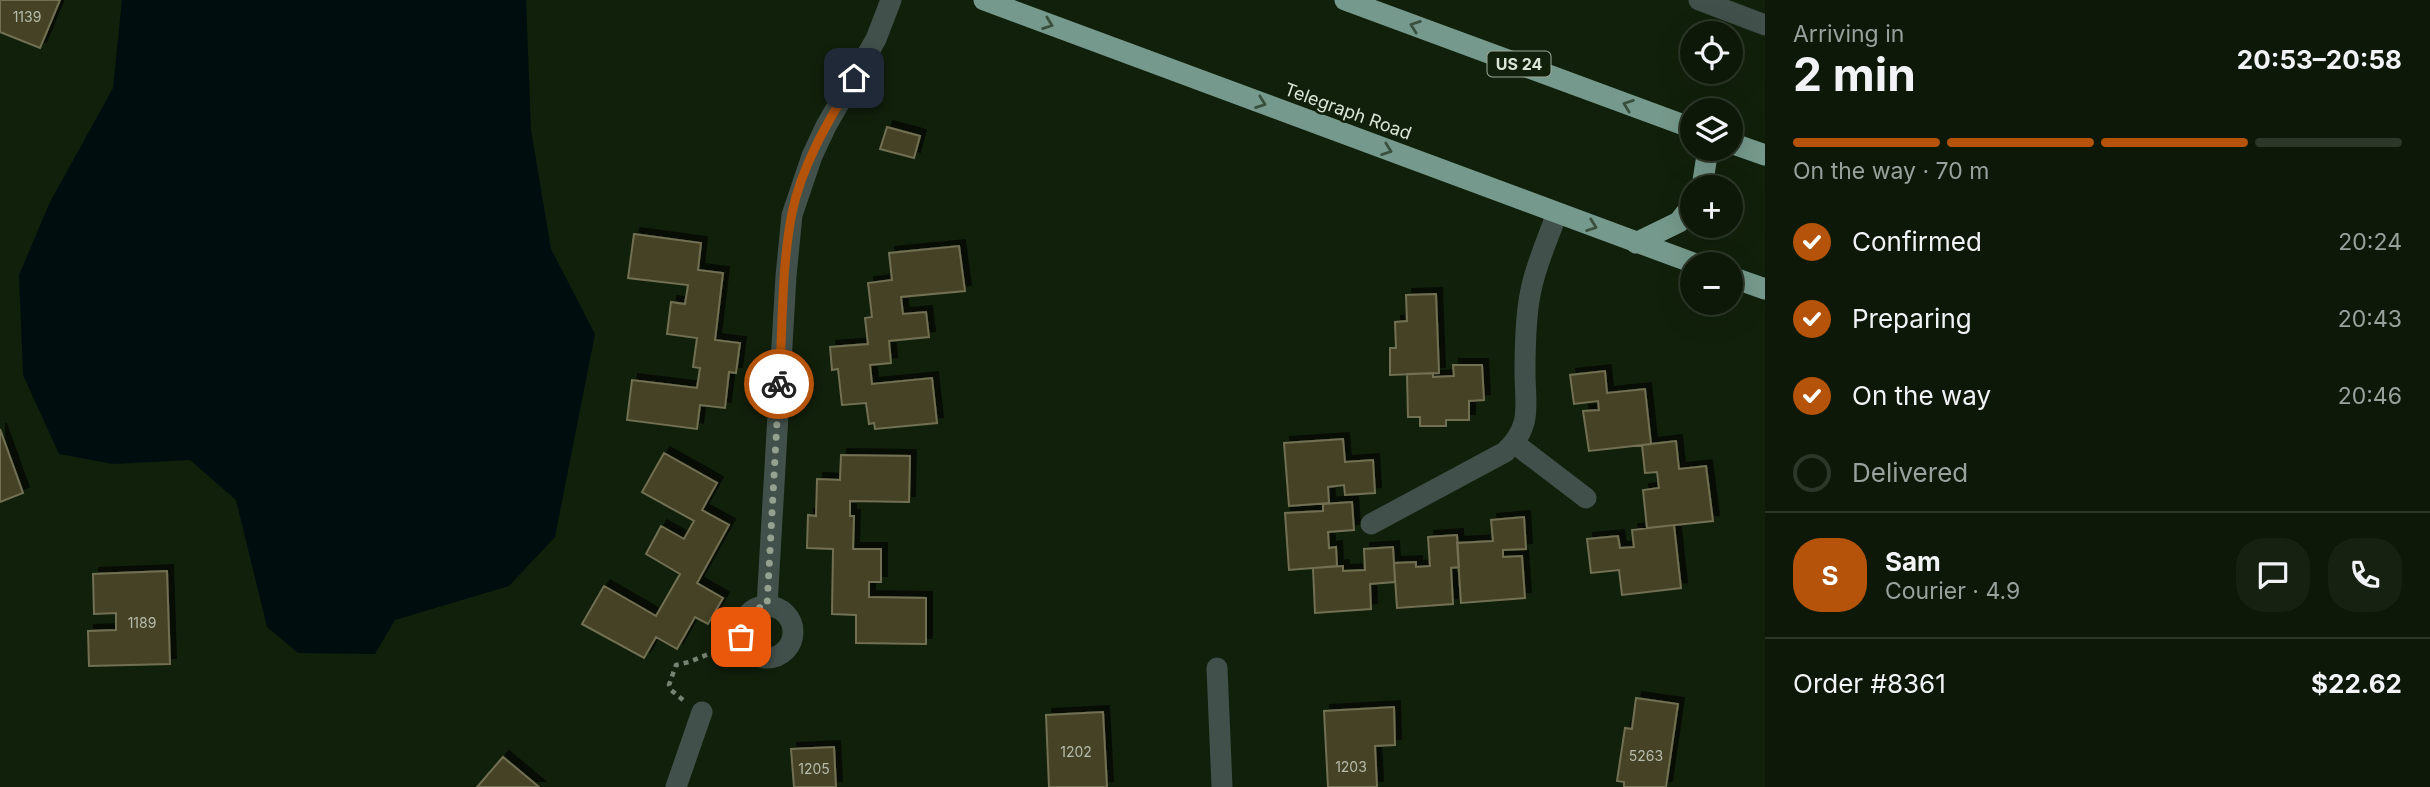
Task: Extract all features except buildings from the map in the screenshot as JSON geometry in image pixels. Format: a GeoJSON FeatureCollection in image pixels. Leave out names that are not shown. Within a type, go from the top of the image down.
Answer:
{"type":"FeatureCollection","features":[{"type":"Feature","properties":{"kind":"highway","name":"Telegraph Road"},"geometry":{"type":"LineString","coordinates":[[984,0],[1680,258]]}},
{"type":"Feature","properties":{"kind":"highway","name":"US 24"},"geometry":{"type":"LineString","coordinates":[[1345,0],[1680,124]]}},
{"type":"Feature","properties":{"kind":"highway"},"geometry":{"type":"LineString","coordinates":[[1743,147],[1765,155]]}},
{"type":"Feature","properties":{"kind":"highway"},"geometry":{"type":"LineString","coordinates":[[1636,243],[1680,221]]}},
{"type":"Feature","properties":{"kind":"highway"},"geometry":{"type":"LineString","coordinates":[[1743,281],[1765,289]]}},
{"type":"Feature","properties":{"kind":"street"},"geometry":{"type":"LineString","coordinates":[[767,606],[792,215],[812,156],[826,126],[876,39],[891,0]]}},
{"type":"Feature","properties":{"kind":"street"},"geometry":{"type":"LineString","coordinates":[[1699,0],[1724,4],[1765,25]]}},
{"type":"Feature","properties":{"kind":"street"},"geometry":{"type":"LineString","coordinates":[[1371,524],[1505,452],[1514,443],[1525,422],[1527,405],[1525,372],[1530,292],[1557,213]]}},
{"type":"Feature","properties":{"kind":"street"},"geometry":{"type":"LineString","coordinates":[[1514,443],[1586,498]]}},
{"type":"Feature","properties":{"kind":"street"},"geometry":{"type":"LineString","coordinates":[[1217,668],[1222,787]]}},
{"type":"Feature","properties":{"kind":"street"},"geometry":{"type":"LineString","coordinates":[[676,787],[702,712]]}},
{"type":"Feature","properties":{"kind":"path"},"geometry":{"type":"LineString","coordinates":[[702,712],[671,690],[669,681],[676,665],[716,651]]}},
{"type":"Feature","properties":{"kind":"shaded area"},"geometry":{"type":"Polygon","coordinates":[[[122,0],[526,0],[531,130],[551,249],[595,334],[555,537],[509,586],[395,620],[375,654],[298,653],[267,627],[236,500],[190,460],[113,464],[59,454],[23,375],[19,275],[50,202],[113,88],[122,0]]]}},
{"type":"Feature","properties":{"kind":"way so far"},"geometry":{"type":"LineString","coordinates":[[741,637],[740,628],[749,612],[757,607],[767,606],[779,384]]}},
{"type":"Feature","properties":{"kind":"route"},"geometry":{"type":"LineString","coordinates":[[779,384],[792,215],[812,156],[854,78]]}}]}
